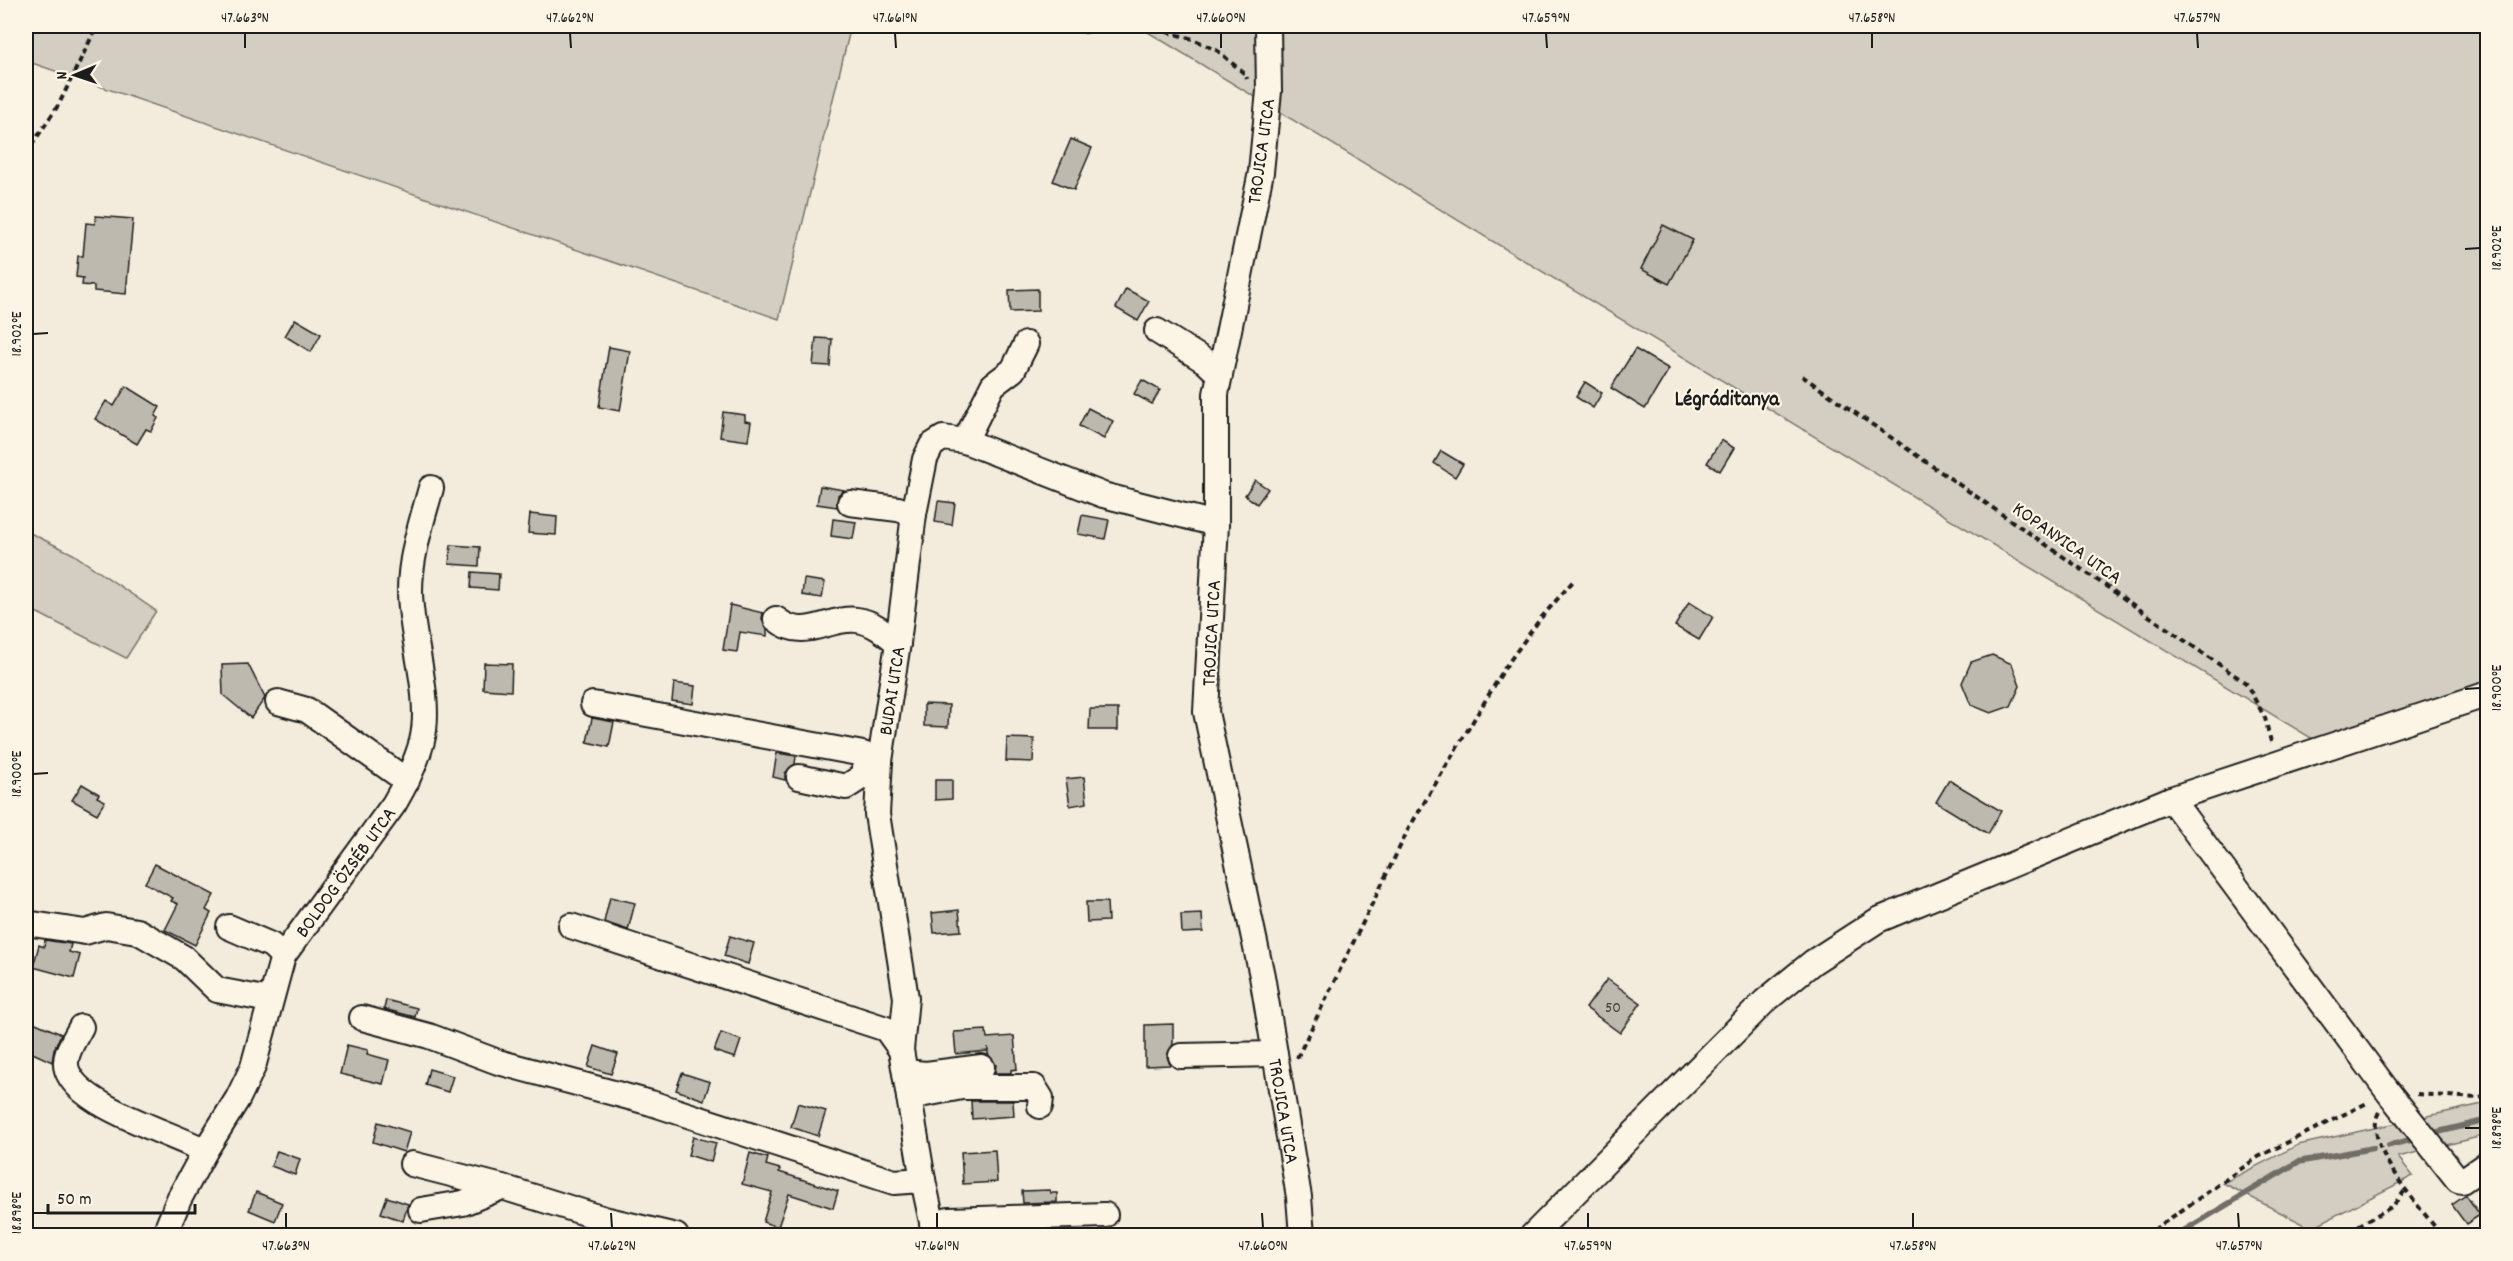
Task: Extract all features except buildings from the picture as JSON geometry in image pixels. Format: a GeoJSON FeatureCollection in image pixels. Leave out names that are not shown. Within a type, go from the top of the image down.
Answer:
{"type":"FeatureCollection","features":[{"type":"Feature","properties":{"kind":"street","name":"TROJICA UTCA"},"geometry":{"type":"LineString","coordinates":[[1268,26],[1269,91],[1261,172],[1216,394],[1216,524],[1206,712],[1262,976],[1299,1197],[1302,1236]]}},
{"type":"Feature","properties":{"kind":"street"},"geometry":{"type":"LineString","coordinates":[[1157,331],[1205,361],[1220,375]]}},
{"type":"Feature","properties":{"kind":"street"},"geometry":{"type":"LineString","coordinates":[[965,441],[993,385],[1013,369],[1026,344]]}},
{"type":"Feature","properties":{"kind":"street","name":"BUDAI UTCA"},"geometry":{"type":"LineString","coordinates":[[934,1230],[922,1180],[903,1061],[906,998],[877,814],[876,760],[898,643],[914,514],[925,459],[932,445],[942,438],[965,441],[1103,495],[1216,524]]}},
{"type":"Feature","properties":{"kind":"street","name":"BOLDOG ÖZSÉB UTCA"},"geometry":{"type":"LineString","coordinates":[[164,1236],[179,1199],[238,1098],[253,1066],[283,956],[394,804],[407,781],[422,741],[424,712],[410,591],[415,548],[431,488]]}},
{"type":"Feature","properties":{"kind":"street"},"geometry":{"type":"LineString","coordinates":[[850,503],[898,509],[914,514]]}},
{"type":"Feature","properties":{"kind":"street"},"geometry":{"type":"LineString","coordinates":[[776,619],[786,627],[798,629],[819,628],[840,621],[857,620],[880,628],[898,643]]}},
{"type":"Feature","properties":{"kind":"street"},"geometry":{"type":"LineString","coordinates":[[1532,1236],[1765,1001],[1813,962],[1878,920],[2171,799],[2487,694]]}},
{"type":"Feature","properties":{"kind":"street"},"geometry":{"type":"LineString","coordinates":[[278,702],[307,710],[407,781]]}},
{"type":"Feature","properties":{"kind":"street"},"geometry":{"type":"LineString","coordinates":[[593,704],[652,713],[863,754],[876,760],[860,778],[846,787],[799,777]]}},
{"type":"Feature","properties":{"kind":"street"},"geometry":{"type":"LineString","coordinates":[[2171,799],[2389,1093],[2458,1180],[2462,1181],[2487,1162]]}},
{"type":"Feature","properties":{"kind":"street"},"geometry":{"type":"LineString","coordinates":[[26,923],[85,932],[106,926],[137,931],[184,958],[217,990],[270,1000]]}},
{"type":"Feature","properties":{"kind":"street"},"geometry":{"type":"LineString","coordinates":[[571,926],[886,1029],[903,1061],[926,1074],[982,1067]]}},
{"type":"Feature","properties":{"kind":"street"},"geometry":{"type":"LineString","coordinates":[[229,927],[271,945],[283,956]]}},
{"type":"Feature","properties":{"kind":"street"},"geometry":{"type":"LineString","coordinates":[[362,1018],[429,1036],[498,1062],[651,1103],[894,1182],[922,1180]]}},
{"type":"Feature","properties":{"kind":"street"},"geometry":{"type":"LineString","coordinates":[[81,1027],[66,1057],[67,1070],[79,1088],[123,1117],[184,1140],[205,1151]]}},
{"type":"Feature","properties":{"kind":"street"},"geometry":{"type":"LineString","coordinates":[[1181,1056],[1277,1063]]}},
{"type":"Feature","properties":{"kind":"street"},"geometry":{"type":"LineString","coordinates":[[909,1097],[962,1087],[1035,1087],[1041,1098],[1040,1106]]}},
{"type":"Feature","properties":{"kind":"street"},"geometry":{"type":"LineString","coordinates":[[412,1164],[502,1187],[608,1220],[676,1236]]}},
{"type":"Feature","properties":{"kind":"street"},"geometry":{"type":"LineString","coordinates":[[421,1210],[463,1203],[502,1187]]}},
{"type":"Feature","properties":{"kind":"street"},"geometry":{"type":"LineString","coordinates":[[934,1230],[949,1220],[1105,1215]]}},
{"type":"Feature","properties":{"kind":"path"},"geometry":{"type":"LineString","coordinates":[[26,154],[59,105],[94,32],[100,26]]}},
{"type":"Feature","properties":{"kind":"path"},"geometry":{"type":"LineString","coordinates":[[1074,26],[1085,32],[1118,26],[1167,32],[1193,39],[1218,51],[1246,75],[1249,86]]}},
{"type":"Feature","properties":{"kind":"path","name":"KOPANYICA UTCA"},"geometry":{"type":"LineString","coordinates":[[1802,376],[2246,683],[2265,718],[2276,764]]}},
{"type":"Feature","properties":{"kind":"path"},"geometry":{"type":"LineString","coordinates":[[1277,1063],[1292,1067],[1415,818],[1506,666],[1540,619],[1575,579]]}},
{"type":"Feature","properties":{"kind":"path"},"geometry":{"type":"LineString","coordinates":[[2145,1236],[2258,1157],[2389,1093],[2478,1098],[2487,1096]]}},
{"type":"Feature","properties":{"kind":"path"},"geometry":{"type":"LineString","coordinates":[[2376,1137],[2385,1158],[2442,1236]]}},
{"type":"Feature","properties":{"kind":"path"},"geometry":{"type":"LineString","coordinates":[[2340,1236],[2393,1206],[2406,1189]]}},
{"type":"Feature","properties":{"kind":"shaded area"},"geometry":{"type":"Polygon","coordinates":[[[26,26],[851,26],[779,319],[26,61],[26,26]]]}},
{"type":"Feature","properties":{"kind":"shaded area"},"geometry":{"type":"Polygon","coordinates":[[[1138,26],[2487,26],[2487,682],[2316,741],[1138,26]]]}},
{"type":"Feature","properties":{"kind":"shaded area"},"geometry":{"type":"Polygon","coordinates":[[[26,531],[73,554],[156,611],[126,658],[26,607],[26,531]]]}},
{"type":"Feature","properties":{"kind":"shaded area"},"geometry":{"type":"Polygon","coordinates":[[[2487,1103],[2487,1135],[2398,1157],[2413,1176],[2311,1228],[2223,1183],[2298,1145],[2487,1103]]]}},
{"type":"Feature","properties":{"kind":"waterway"},"geometry":{"type":"LineString","coordinates":[[2438,1132],[2488,1120]]}},
{"type":"Feature","properties":{"kind":"waterway"},"geometry":{"type":"LineString","coordinates":[[2389,1145],[2415,1139]]}},
{"type":"Feature","properties":{"kind":"waterway"},"geometry":{"type":"LineString","coordinates":[[2175,1236],[2298,1162],[2373,1148]]}},
{"type":"Feature","properties":{"kind":"district","name":"Légráditanya"},"geometry":{"type":"Point","coordinates":[1727,398]}}]}
